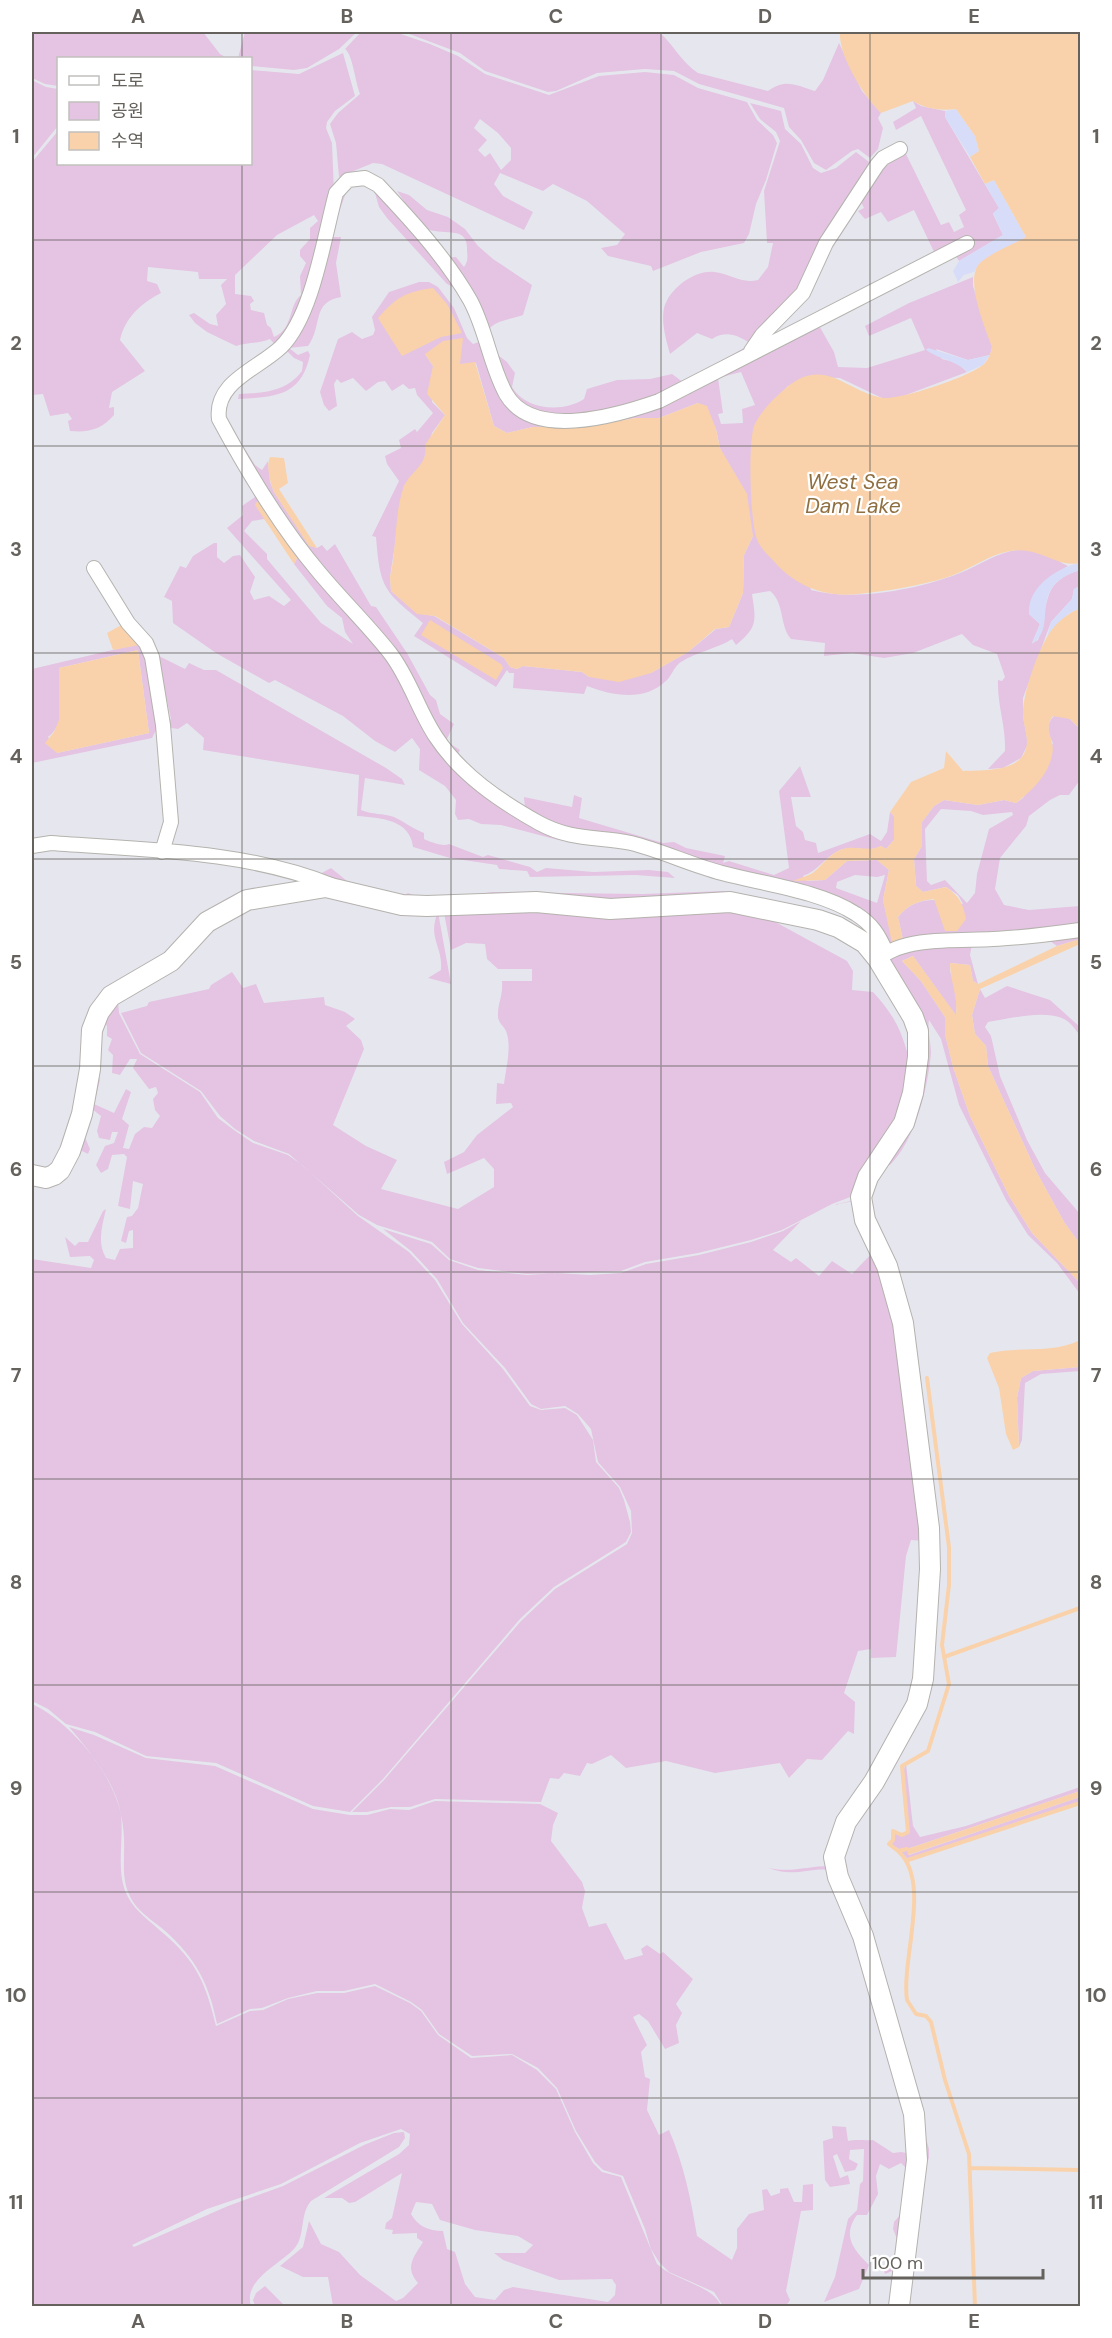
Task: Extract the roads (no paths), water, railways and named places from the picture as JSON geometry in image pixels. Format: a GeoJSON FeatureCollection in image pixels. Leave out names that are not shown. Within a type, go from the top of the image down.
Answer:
{"type":"FeatureCollection","features":[{"type":"Feature","properties":{"kind":"street"},"geometry":{"type":"LineString","coordinates":[[751,353],[753,345],[803,293],[826,243],[877,165],[883,158],[900,149]]}},
{"type":"Feature","properties":{"kind":"street"},"geometry":{"type":"LineString","coordinates":[[899,2307],[917,2160],[914,2114],[863,1936],[838,1877],[834,1857],[846,1822],[874,1782],[917,1704],[923,1679],[930,1569],[929,1528],[903,1323],[887,1266],[865,1220],[861,1197],[868,1177],[904,1123],[913,1093],[918,1057],[918,1031],[913,1017],[882,955],[879,934],[867,922],[839,905],[720,873],[640,846],[576,837],[558,832],[501,801],[480,784],[453,758],[435,736],[408,680],[390,653],[298,546],[227,434],[219,419],[218,409],[219,399],[228,388],[281,347],[297,326],[306,304],[336,193],[348,180],[357,178],[365,178],[378,185],[452,273],[480,322],[506,394],[519,409],[530,417],[543,420],[576,420],[629,411],[676,393],[967,243]]}},
{"type":"Feature","properties":{"kind":"street"},"geometry":{"type":"LineString","coordinates":[[94,568],[128,623],[146,643],[152,657],[163,725],[171,822],[162,852]]}},
{"type":"Feature","properties":{"kind":"street"},"geometry":{"type":"LineString","coordinates":[[32,846],[51,843],[162,852],[281,867],[338,888],[402,905],[536,902],[610,909],[730,902],[818,920],[838,927],[882,955],[934,941],[992,939],[1080,930]]}},
{"type":"Feature","properties":{"kind":"street"},"geometry":{"type":"LineString","coordinates":[[32,1175],[46,1178],[54,1175],[60,1170],[70,1151],[84,1103],[92,1030],[99,1012],[111,996],[171,961],[207,922],[247,900],[276,894],[338,888]]}},
{"type":"Feature","properties":{"kind":"water","name":"West Sea Dam Lake"},"geometry":{"type":"Polygon","coordinates":[[[840,32],[1080,32],[1080,563],[1063,563],[1030,551],[1010,551],[956,574],[915,586],[845,595],[810,588],[789,576],[758,542],[751,501],[752,435],[754,426],[768,406],[786,388],[812,375],[835,378],[870,394],[892,398],[952,380],[978,368],[985,363],[992,347],[977,303],[974,279],[976,269],[986,258],[1026,237],[994,180],[985,184],[970,157],[979,151],[975,136],[956,109],[934,109],[913,101],[881,113],[853,75],[843,52],[840,32]]]}},
{"type":"Feature","properties":{"kind":"water"},"geometry":{"type":"Polygon","coordinates":[[[433,288],[447,304],[462,333],[441,337],[402,356],[378,318],[402,297],[415,291],[433,288]]]}},
{"type":"Feature","properties":{"kind":"water"},"geometry":{"type":"Polygon","coordinates":[[[463,338],[460,364],[475,362],[494,426],[507,433],[533,427],[588,426],[636,418],[659,418],[698,403],[707,406],[720,448],[747,494],[753,536],[744,555],[743,593],[729,627],[715,629],[688,652],[651,673],[619,682],[589,677],[582,672],[523,666],[517,669],[510,667],[504,658],[435,616],[417,614],[391,591],[390,577],[398,510],[403,489],[424,458],[425,445],[445,415],[427,394],[433,366],[425,354],[443,341],[463,338]]]}},
{"type":"Feature","properties":{"kind":"water"},"geometry":{"type":"Polygon","coordinates":[[[270,457],[284,458],[288,483],[279,489],[317,548],[309,546],[274,492],[269,474],[270,457]]]}},
{"type":"Feature","properties":{"kind":"water"},"geometry":{"type":"Polygon","coordinates":[[[258,500],[297,558],[294,564],[255,505],[258,500]]]}},
{"type":"Feature","properties":{"kind":"water"},"geometry":{"type":"Polygon","coordinates":[[[1080,608],[1080,729],[1070,719],[1053,716],[1049,726],[1053,750],[1050,763],[1038,782],[1016,803],[1004,800],[978,805],[944,800],[934,806],[922,822],[922,846],[914,859],[916,886],[923,892],[946,887],[957,897],[962,904],[966,919],[957,931],[945,931],[934,899],[928,900],[910,906],[898,917],[903,940],[892,943],[883,900],[889,870],[877,860],[847,861],[825,880],[793,881],[813,873],[829,857],[845,848],[871,849],[881,846],[886,849],[894,840],[894,816],[890,812],[911,782],[944,768],[946,751],[963,771],[1002,768],[1016,763],[1025,753],[1027,742],[1023,719],[1024,704],[1038,656],[1054,627],[1066,616],[1080,608]]]}},
{"type":"Feature","properties":{"kind":"water"},"geometry":{"type":"Polygon","coordinates":[[[430,620],[501,664],[503,668],[496,680],[421,635],[430,620]]]}},
{"type":"Feature","properties":{"kind":"water"},"geometry":{"type":"Polygon","coordinates":[[[125,623],[144,644],[113,650],[107,633],[125,623]]]}},
{"type":"Feature","properties":{"kind":"water"},"geometry":{"type":"Polygon","coordinates":[[[138,650],[149,733],[57,753],[45,743],[54,732],[59,720],[59,668],[138,650]]]}},
{"type":"Feature","properties":{"kind":"water"},"geometry":{"type":"Polygon","coordinates":[[[1080,939],[1080,944],[980,989],[972,1015],[975,1034],[986,1046],[988,1066],[1036,1171],[1064,1222],[1080,1244],[1080,1283],[1032,1233],[1009,1196],[970,1116],[953,1067],[945,1034],[945,1017],[921,981],[902,961],[913,956],[956,1015],[950,963],[970,965],[973,981],[978,984],[1057,946],[1080,939]]]}},
{"type":"Feature","properties":{"kind":"water"},"geometry":{"type":"Polygon","coordinates":[[[1080,1340],[1080,1367],[1033,1371],[1021,1378],[1017,1398],[1019,1447],[1013,1450],[1006,1434],[999,1388],[987,1358],[990,1353],[1059,1347],[1080,1340]]]}},
{"type":"Feature","properties":{"kind":"water"},"geometry":{"type":"Polygon","coordinates":[[[1080,1791],[1080,1797],[908,1855],[907,1849],[1080,1791]]]}},
{"type":"Feature","properties":{"kind":"waterway"},"geometry":{"type":"LineString","coordinates":[[898,1851],[889,1844],[893,1840],[893,1831],[902,1835],[908,1832],[902,1766],[928,1751],[949,1684],[942,1645],[949,1585],[949,1547],[927,1378]]}},
{"type":"Feature","properties":{"kind":"waterway"},"geometry":{"type":"LineString","coordinates":[[944,1657],[1080,1608]]}},
{"type":"Feature","properties":{"kind":"waterway"},"geometry":{"type":"LineString","coordinates":[[908,1860],[1080,1803]]}},
{"type":"Feature","properties":{"kind":"waterway"},"geometry":{"type":"LineString","coordinates":[[907,1849],[898,1851],[908,1864],[913,1881],[913,1921],[906,1983],[907,2000],[916,2014],[926,2016],[931,2022],[945,2080],[969,2154],[975,2306]]}},
{"type":"Feature","properties":{"kind":"waterway"},"geometry":{"type":"LineString","coordinates":[[970,2168],[1080,2170]]}}]}
